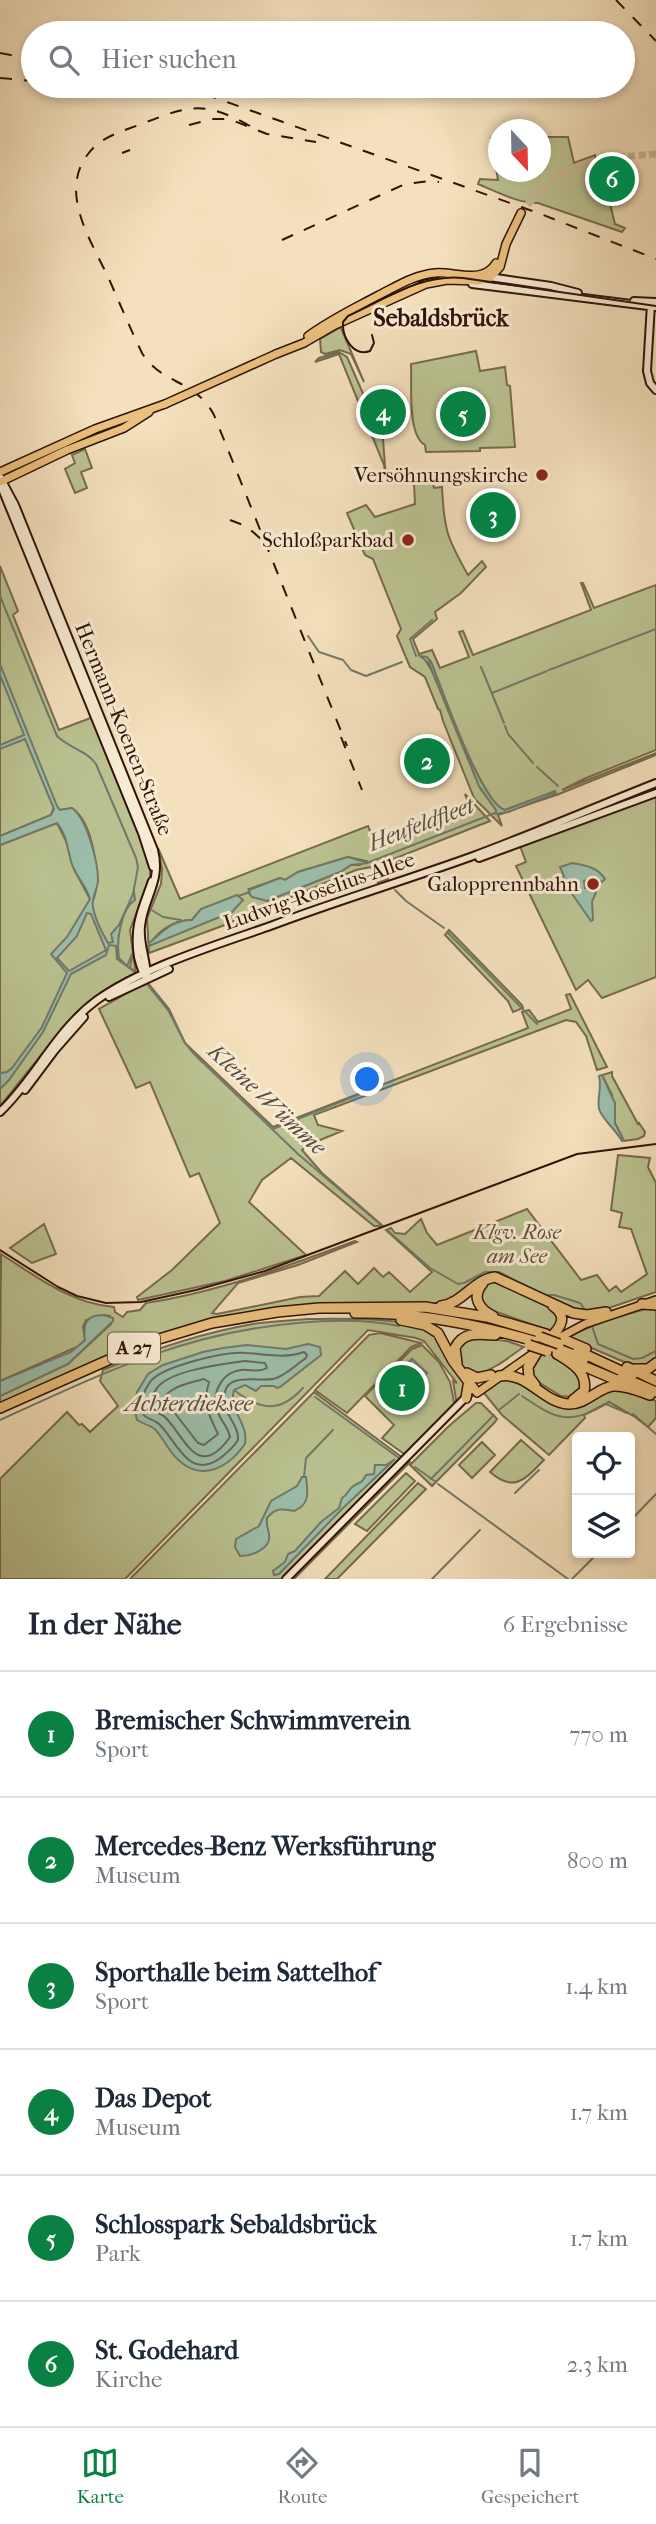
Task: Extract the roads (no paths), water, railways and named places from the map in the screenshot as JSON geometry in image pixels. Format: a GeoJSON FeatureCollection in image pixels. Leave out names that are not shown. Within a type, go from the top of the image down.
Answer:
{"type":"FeatureCollection","features":[{"type":"Feature","properties":{"kind":"highway"},"geometry":{"type":"LineString","coordinates":[[359,1307],[444,1306],[454,1303],[478,1283],[495,1277],[573,1313],[587,1315],[606,1312]]}},
{"type":"Feature","properties":{"kind":"highway"},"geometry":{"type":"LineString","coordinates":[[547,1344],[518,1325],[489,1314],[479,1306],[477,1293],[484,1283],[500,1280],[557,1308],[562,1323],[547,1344],[528,1365],[528,1375],[532,1382],[560,1399],[576,1399],[585,1389],[584,1377],[578,1368],[547,1344]]}},
{"type":"Feature","properties":{"kind":"highway"},"geometry":{"type":"LineString","coordinates":[[642,1304],[656,1305]]}},
{"type":"Feature","properties":{"kind":"highway","name":"A 27"},"geometry":{"type":"LineString","coordinates":[[0,1408],[125,1351],[183,1331],[277,1312],[359,1307],[453,1316],[507,1327],[655,1393]]}},
{"type":"Feature","properties":{"kind":"highway"},"geometry":{"type":"LineString","coordinates":[[425,1307],[518,1325]]}},
{"type":"Feature","properties":{"kind":"highway"},"geometry":{"type":"LineString","coordinates":[[344,1313],[547,1344],[629,1368],[656,1381]]}},
{"type":"Feature","properties":{"kind":"highway","name":"A 27"},"geometry":{"type":"LineString","coordinates":[[0,1414],[111,1363],[175,1339],[264,1319],[344,1313],[427,1317],[475,1325],[547,1344]]}},
{"type":"Feature","properties":{"kind":"highway"},"geometry":{"type":"LineString","coordinates":[[396,1319],[425,1325],[442,1338],[453,1361],[475,1388],[466,1398]]}},
{"type":"Feature","properties":{"kind":"highway"},"geometry":{"type":"LineString","coordinates":[[495,1335],[467,1335],[458,1341],[454,1351],[457,1363],[469,1375],[477,1378],[516,1376],[566,1404],[581,1402],[615,1386],[655,1393]]}},
{"type":"Feature","properties":{"kind":"highway"},"geometry":{"type":"LineString","coordinates":[[629,1368],[645,1369],[656,1363]]}},
{"type":"Feature","properties":{"kind":"main road"},"geometry":{"type":"LineString","coordinates":[[1,479],[83,434],[164,404],[426,284],[447,280],[479,281],[494,271],[521,213],[510,228],[494,271],[500,287]]}},
{"type":"Feature","properties":{"kind":"main road"},"geometry":{"type":"LineString","coordinates":[[494,271],[522,281],[653,306]]}},
{"type":"Feature","properties":{"kind":"main road"},"geometry":{"type":"LineString","coordinates":[[294,346],[339,314],[411,279],[435,273],[477,276],[494,271],[522,281]]}},
{"type":"Feature","properties":{"kind":"main road"},"geometry":{"type":"LineString","coordinates":[[464,281],[653,306]]}},
{"type":"Feature","properties":{"kind":"main road"},"geometry":{"type":"LineString","coordinates":[[653,306],[648,376],[656,390]]}},
{"type":"Feature","properties":{"kind":"main road"},"geometry":{"type":"LineString","coordinates":[[1,479],[124,428],[152,409]]}},
{"type":"Feature","properties":{"kind":"main road"},"geometry":{"type":"LineString","coordinates":[[122,419],[124,428]]}},
{"type":"Feature","properties":{"kind":"main road","name":"Hermann-Koenen-Straße"},"geometry":{"type":"LineString","coordinates":[[1,479],[16,505],[154,850],[156,879],[141,927],[146,975]]}},
{"type":"Feature","properties":{"kind":"main road","name":"Ludwig-Roselius-Allee"},"geometry":{"type":"LineString","coordinates":[[0,1114],[52,1045],[98,999],[146,975],[337,901],[471,857],[656,783]]}},
{"type":"Feature","properties":{"kind":"main road","name":"Ludwig-Roselius-Allee"},"geometry":{"type":"LineString","coordinates":[[146,975],[338,904],[498,852],[564,825],[656,793]]}},
{"type":"Feature","properties":{"kind":"main road"},"geometry":{"type":"LineString","coordinates":[[452,1413],[475,1388],[547,1344],[584,1324],[656,1297]]}},
{"type":"Feature","properties":{"kind":"main road"},"geometry":{"type":"LineString","coordinates":[[495,1375],[577,1323],[656,1297]]}},
{"type":"Feature","properties":{"kind":"main road"},"geometry":{"type":"LineString","coordinates":[[286,1579],[466,1398]]}},
{"type":"Feature","properties":{"kind":"water"},"geometry":{"type":"Polygon","coordinates":[[[420,656],[427,657],[432,664],[474,768],[496,803],[505,810],[555,791],[556,793],[496,814],[479,786],[429,663],[420,656]]]}},
{"type":"Feature","properties":{"kind":"water"},"geometry":{"type":"Polygon","coordinates":[[[0,664],[57,806],[60,810],[72,808],[87,831],[94,852],[98,883],[93,907],[108,943],[113,942],[111,934],[119,925],[134,892],[135,900],[126,910],[121,926],[118,951],[119,958],[127,966],[134,950],[130,967],[136,973],[117,959],[116,946],[109,945],[106,955],[71,974],[43,1032],[0,1089],[0,1073],[12,1068],[42,1027],[67,973],[51,954],[67,937],[90,899],[73,867],[57,823],[0,845],[0,836],[51,815],[54,809],[25,739],[0,749],[0,745],[24,735],[0,675],[0,664]],[[87,913],[77,936],[57,958],[69,971],[106,950],[91,914],[87,913]]]}},
{"type":"Feature","properties":{"kind":"water"},"geometry":{"type":"Polygon","coordinates":[[[348,857],[368,863],[351,865],[340,872],[267,901],[252,897],[248,892],[280,878],[285,880],[298,872],[348,857]]]}},
{"type":"Feature","properties":{"kind":"water"},"geometry":{"type":"Polygon","coordinates":[[[572,863],[595,869],[605,879],[602,882],[595,878],[584,881],[585,888],[594,888],[596,892],[592,902],[591,921],[568,888],[562,884],[564,876],[560,867],[572,863]]]}},
{"type":"Feature","properties":{"kind":"water"},"geometry":{"type":"Polygon","coordinates":[[[237,895],[243,900],[232,912],[149,946],[149,943],[173,924],[192,920],[201,909],[237,895]]]}},
{"type":"Feature","properties":{"kind":"water"},"geometry":{"type":"Polygon","coordinates":[[[602,1075],[615,1103],[615,1123],[624,1141],[599,1109],[599,1076],[602,1075]]]}},
{"type":"Feature","properties":{"kind":"water"},"geometry":{"type":"Polygon","coordinates":[[[103,1315],[113,1318],[113,1321],[68,1364],[0,1396],[0,1381],[71,1352],[85,1340],[86,1322],[92,1317],[103,1315]]]}},
{"type":"Feature","properties":{"kind":"water","name":"Achterdieksee"},"geometry":{"type":"Polygon","coordinates":[[[308,1344],[320,1347],[321,1355],[280,1387],[261,1386],[256,1391],[245,1385],[234,1390],[234,1404],[244,1430],[245,1444],[237,1454],[219,1467],[200,1471],[191,1468],[172,1453],[155,1429],[137,1420],[134,1407],[137,1392],[148,1374],[163,1365],[223,1348],[247,1345],[286,1349],[308,1344]]]}},
{"type":"Feature","properties":{"kind":"water"},"geometry":{"type":"Polygon","coordinates":[[[412,1359],[427,1373],[402,1399],[387,1383],[412,1359]]]}},
{"type":"Feature","properties":{"kind":"water"},"geometry":{"type":"Polygon","coordinates":[[[395,1459],[279,1574],[274,1575],[273,1571],[285,1562],[288,1554],[295,1551],[321,1522],[339,1508],[342,1498],[352,1487],[366,1475],[374,1474],[375,1465],[386,1465],[395,1459]]]}},
{"type":"Feature","properties":{"kind":"water"},"geometry":{"type":"Polygon","coordinates":[[[302,1477],[306,1477],[307,1488],[303,1505],[294,1511],[279,1510],[270,1514],[267,1518],[267,1544],[255,1553],[240,1556],[235,1547],[236,1539],[259,1526],[271,1501],[297,1486],[302,1477]]]}},
{"type":"Feature","properties":{"kind":"waterway","name":"Kleine Wümme"},"geometry":{"type":"LineString","coordinates":[[0,596],[57,736],[96,764],[136,858],[138,867],[133,894]]}},
{"type":"Feature","properties":{"kind":"waterway","name":"Heufeldfleet"},"geometry":{"type":"LineString","coordinates":[[416,656],[410,639],[432,620]]}},
{"type":"Feature","properties":{"kind":"waterway"},"geometry":{"type":"LineString","coordinates":[[549,670],[656,629]]}},
{"type":"Feature","properties":{"kind":"waterway"},"geometry":{"type":"LineString","coordinates":[[308,636],[319,652],[343,660],[351,670],[366,676],[402,662]]}},
{"type":"Feature","properties":{"kind":"waterway"},"geometry":{"type":"LineString","coordinates":[[481,667],[504,723]]}},
{"type":"Feature","properties":{"kind":"waterway"},"geometry":{"type":"LineString","coordinates":[[492,693],[547,671]]}},
{"type":"Feature","properties":{"kind":"waterway"},"geometry":{"type":"LineString","coordinates":[[505,726],[508,734],[533,763]]}},
{"type":"Feature","properties":{"kind":"waterway"},"geometry":{"type":"LineString","coordinates":[[537,767],[558,786]]}},
{"type":"Feature","properties":{"kind":"waterway","name":"Heufeldfleet"},"geometry":{"type":"LineString","coordinates":[[367,863],[495,813]]}},
{"type":"Feature","properties":{"kind":"waterway"},"geometry":{"type":"LineString","coordinates":[[374,861],[386,879]]}},
{"type":"Feature","properties":{"kind":"waterway"},"geometry":{"type":"LineString","coordinates":[[395,890],[444,928]]}},
{"type":"Feature","properties":{"kind":"waterway","name":"Heufeldfleet"},"geometry":{"type":"LineString","coordinates":[[238,896],[250,892]]}},
{"type":"Feature","properties":{"kind":"waterway","name":"Heufeldfleet"},"geometry":{"type":"LineString","coordinates":[[150,909],[163,917],[181,920]]}},
{"type":"Feature","properties":{"kind":"waterway"},"geometry":{"type":"LineString","coordinates":[[447,932],[476,961]]}},
{"type":"Feature","properties":{"kind":"waterway"},"geometry":{"type":"LineString","coordinates":[[477,962],[537,1024]]}},
{"type":"Feature","properties":{"kind":"waterway","name":"Kleine Wümme"},"geometry":{"type":"LineString","coordinates":[[147,984],[168,1010],[193,1053],[298,1154],[381,1225]]}},
{"type":"Feature","properties":{"kind":"waterway"},"geometry":{"type":"LineString","coordinates":[[273,1129],[375,1088]]}},
{"type":"Feature","properties":{"kind":"waterway","name":"Kleine Wümme"},"geometry":{"type":"LineString","coordinates":[[387,1230],[430,1268],[458,1284],[485,1272],[499,1272],[545,1295],[580,1303],[586,1311]]}},
{"type":"Feature","properties":{"kind":"waterway"},"geometry":{"type":"LineString","coordinates":[[0,1420],[109,1371],[218,1335],[323,1321],[361,1321],[399,1326]]}},
{"type":"Feature","properties":{"kind":"waterway","name":"Kleine Wümme"},"geometry":{"type":"LineString","coordinates":[[592,1326],[598,1344],[633,1359],[656,1351]]}},
{"type":"Feature","properties":{"kind":"waterway"},"geometry":{"type":"LineString","coordinates":[[234,1390],[253,1402],[270,1406],[286,1402],[303,1388]]}},
{"type":"Feature","properties":{"kind":"waterway"},"geometry":{"type":"LineString","coordinates":[[499,1410],[519,1394]]}},
{"type":"Feature","properties":{"kind":"waterway"},"geometry":{"type":"LineString","coordinates":[[522,1396],[544,1410],[563,1417],[582,1415],[606,1404],[627,1413]]}},
{"type":"Feature","properties":{"kind":"waterway"},"geometry":{"type":"LineString","coordinates":[[315,1397],[399,1458]]}},
{"type":"Feature","properties":{"kind":"waterway"},"geometry":{"type":"LineString","coordinates":[[633,1414],[656,1434]]}},
{"type":"Feature","properties":{"kind":"waterway"},"geometry":{"type":"LineString","coordinates":[[431,1479],[494,1415]]}},
{"type":"Feature","properties":{"kind":"waterway"},"geometry":{"type":"LineString","coordinates":[[304,1477],[306,1458],[333,1430]]}},
{"type":"Feature","properties":{"kind":"waterway"},"geometry":{"type":"LineString","coordinates":[[415,1467],[436,1482]]}},
{"type":"Feature","properties":{"kind":"waterway"},"geometry":{"type":"LineString","coordinates":[[515,1493],[539,1470]]}},
{"type":"Feature","properties":{"kind":"waterway"},"geometry":{"type":"LineString","coordinates":[[438,1484],[568,1579]]}},
{"type":"Feature","properties":{"kind":"waterway"},"geometry":{"type":"LineString","coordinates":[[635,1516],[656,1494]]}},
{"type":"Feature","properties":{"kind":"waterway"},"geometry":{"type":"LineString","coordinates":[[432,1579],[480,1530]]}},
{"type":"Feature","properties":{"kind":"waterway"},"geometry":{"type":"LineString","coordinates":[[572,1579],[593,1558]]}},
{"type":"Feature","properties":{"kind":"tunnel"},"geometry":{"type":"LineString","coordinates":[[521,213],[551,182],[581,165],[614,158],[656,154]]}},
{"type":"Feature","properties":{"kind":"tram line"},"geometry":{"type":"LineString","coordinates":[[372,335],[374,343],[370,351],[358,351],[344,334],[343,322],[348,316],[404,289],[447,278],[463,278],[656,306]]}},
{"type":"Feature","properties":{"kind":"tram line"},"geometry":{"type":"LineString","coordinates":[[0,1250],[77,1296],[106,1303],[141,1302],[265,1271],[577,1154],[656,1144]]}},
{"type":"Feature","properties":{"kind":"railway"},"geometry":{"type":"LineString","coordinates":[[616,0],[656,41]]}},
{"type":"Feature","properties":{"kind":"railway"},"geometry":{"type":"LineString","coordinates":[[0,53],[21,57]]}},
{"type":"Feature","properties":{"kind":"railway"},"geometry":{"type":"LineString","coordinates":[[0,78],[21,80]]}},
{"type":"Feature","properties":{"kind":"railway"},"geometry":{"type":"LineString","coordinates":[[216,98],[538,213],[656,259]]}},
{"type":"Feature","properties":{"kind":"railway"},"geometry":{"type":"LineString","coordinates":[[250,126],[221,112],[197,108],[174,112],[113,135],[99,143],[88,154],[76,185],[77,201],[87,233],[142,353],[159,371],[198,395],[214,415],[347,746]]}},
{"type":"Feature","properties":{"kind":"railway"},"geometry":{"type":"LineString","coordinates":[[189,125],[213,119],[229,119],[267,134],[316,142]]}},
{"type":"Feature","properties":{"kind":"railway"},"geometry":{"type":"LineString","coordinates":[[122,153],[130,150]]}},
{"type":"Feature","properties":{"kind":"railway"},"geometry":{"type":"LineString","coordinates":[[282,240],[405,184],[439,182]]}},
{"type":"Feature","properties":{"kind":"railway"},"geometry":{"type":"LineString","coordinates":[[230,520],[246,526],[261,539]]}},
{"type":"Feature","properties":{"kind":"railway"},"geometry":{"type":"LineString","coordinates":[[341,737],[362,790]]}},
{"type":"Feature","properties":{"kind":"place","name":"St. Godehard"},"geometry":{"type":"Point","coordinates":[612,179]}},
{"type":"Feature","properties":{"kind":"place","name":"Das Depot"},"geometry":{"type":"Point","coordinates":[383,412]}},
{"type":"Feature","properties":{"kind":"place","name":"Schlosspark Sebaldsbrück"},"geometry":{"type":"Point","coordinates":[463,414]}},
{"type":"Feature","properties":{"kind":"place","name":"Versöhnungskirche"},"geometry":{"type":"Point","coordinates":[542,475]}},
{"type":"Feature","properties":{"kind":"place","name":"Sporthalle beim Sattelhof"},"geometry":{"type":"Point","coordinates":[493,515]}},
{"type":"Feature","properties":{"kind":"place","name":"Schloßparkbad"},"geometry":{"type":"Point","coordinates":[408,540]}},
{"type":"Feature","properties":{"kind":"place","name":"Mercedes-Benz Werksführung"},"geometry":{"type":"Point","coordinates":[427,761]}},
{"type":"Feature","properties":{"kind":"place","name":"Galopprennbahn"},"geometry":{"type":"Point","coordinates":[593,884]}},
{"type":"Feature","properties":{"kind":"place","name":"Bremischer Schwimmverein"},"geometry":{"type":"Point","coordinates":[402,1388]}},
{"type":"Feature","properties":{"kind":"district","name":"Sebaldsbrück"},"geometry":{"type":"Point","coordinates":[441,318]}},
{"type":"Feature","properties":{"kind":"park label","name":"Klgv. Rose am See"},"geometry":{"type":"Point","coordinates":[517,1244]}}]}
